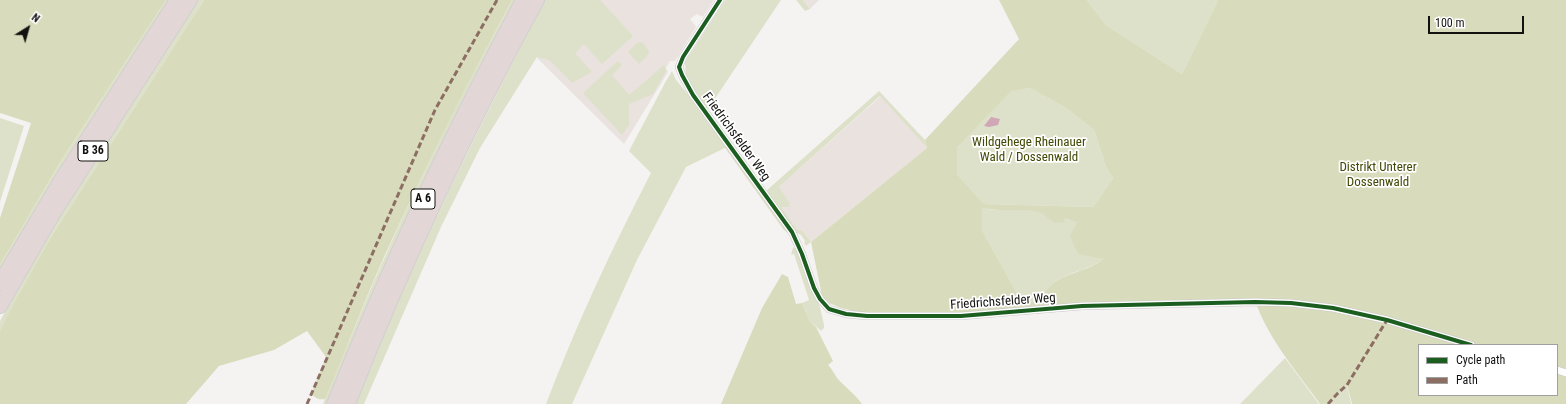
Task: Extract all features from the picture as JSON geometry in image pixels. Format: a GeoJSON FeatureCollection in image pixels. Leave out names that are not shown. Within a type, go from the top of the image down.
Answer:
{"type":"FeatureCollection","features":[{"type":"Feature","properties":{"kind":"highway","name":"B 36"},"geometry":{"type":"LineString","coordinates":[[0,283],[60,182],[177,0]]}},
{"type":"Feature","properties":{"kind":"highway","name":"B 36"},"geometry":{"type":"LineString","coordinates":[[0,306],[51,217],[190,0]]}},
{"type":"Feature","properties":{"kind":"highway","name":"A 6"},"geometry":{"type":"LineString","coordinates":[[334,404],[372,312],[423,198],[484,73],[523,0]]}},
{"type":"Feature","properties":{"kind":"highway","name":"A 6"},"geometry":{"type":"LineString","coordinates":[[348,404],[385,314],[440,191],[504,62],[537,0]]}},
{"type":"Feature","properties":{"kind":"street","name":"Friedrichsfelder Weg"},"geometry":{"type":"LineString","coordinates":[[720,0],[683,57],[679,67],[684,80],[693,95],[788,225],[797,242],[814,288],[820,299],[829,309],[846,314],[867,316],[961,316],[1082,306],[1247,303],[1291,304],[1333,308],[1387,320],[1468,344]]}},
{"type":"Feature","properties":{"kind":"shaded area"},"geometry":{"type":"Polygon","coordinates":[[[567,0],[714,0],[703,17],[697,14],[690,19],[696,27],[675,61],[670,61],[666,68],[668,72],[624,144],[537,58],[567,0]]]}},
{"type":"Feature","properties":{"kind":"shaded area"},"geometry":{"type":"Polygon","coordinates":[[[803,0],[819,0],[810,9],[803,0]]]}},
{"type":"Feature","properties":{"kind":"shaded area"},"geometry":{"type":"Polygon","coordinates":[[[881,96],[927,148],[811,242],[803,231],[797,229],[771,194],[881,96]]]}},
{"type":"Feature","properties":{"kind":"shaded area"},"geometry":{"type":"Polygon","coordinates":[[[991,117],[1000,119],[998,125],[989,127],[984,126],[991,117]]]}},
{"type":"Feature","properties":{"kind":"green space"},"geometry":{"type":"Polygon","coordinates":[[[0,0],[166,0],[62,159],[0,265],[0,218],[31,123],[0,113],[0,0]]]}},
{"type":"Feature","properties":{"kind":"green space"},"geometry":{"type":"Polygon","coordinates":[[[166,0],[169,0],[64,164],[0,268],[0,265],[62,159],[166,0]]]}},
{"type":"Feature","properties":{"kind":"green space"},"geometry":{"type":"Polygon","coordinates":[[[198,0],[204,0],[49,240],[0,331],[0,321],[11,300],[66,206],[198,0]]]}},
{"type":"Feature","properties":{"kind":"green space"},"geometry":{"type":"Polygon","coordinates":[[[204,0],[512,0],[446,127],[399,224],[376,275],[325,399],[317,398],[311,394],[326,357],[307,331],[274,350],[219,366],[186,404],[0,404],[0,331],[10,311],[49,240],[204,0]]]}},
{"type":"Feature","properties":{"kind":"green space"},"geometry":{"type":"Polygon","coordinates":[[[512,0],[515,0],[489,49],[415,199],[327,404],[323,404],[377,274],[413,195],[471,77],[512,0]]]}},
{"type":"Feature","properties":{"kind":"green space"},"geometry":{"type":"Polygon","coordinates":[[[545,0],[600,0],[633,36],[602,64],[584,44],[575,53],[592,72],[572,83],[549,60],[537,57],[480,148],[441,227],[364,404],[355,404],[421,250],[469,149],[545,0]]]}},
{"type":"Feature","properties":{"kind":"green space"},"geometry":{"type":"Polygon","coordinates":[[[725,0],[781,0],[708,109],[686,76],[685,62],[725,0]]]}},
{"type":"Feature","properties":{"kind":"green space"},"geometry":{"type":"Polygon","coordinates":[[[796,0],[803,0],[810,9],[805,11],[796,0]]]}},
{"type":"Feature","properties":{"kind":"green space","name":"Distrikt Unterer Dossenwald"},"geometry":{"type":"Polygon","coordinates":[[[999,0],[1087,0],[1106,25],[1182,74],[1218,0],[1566,0],[1566,404],[1352,404],[1347,384],[1328,404],[1320,404],[1275,341],[1260,314],[1255,300],[962,313],[866,314],[841,308],[829,303],[822,296],[811,242],[927,148],[925,140],[1019,39],[999,0]],[[1030,88],[1011,91],[957,148],[957,174],[984,204],[1093,207],[1113,178],[1106,167],[1094,130],[1066,108],[1030,88]],[[982,208],[982,230],[1019,297],[1024,297],[1028,302],[1039,301],[1047,289],[1056,281],[1090,267],[1103,259],[1078,254],[1070,236],[1077,223],[1065,218],[1063,223],[1053,222],[1042,213],[1030,210],[999,210],[982,208]]]}},
{"type":"Feature","properties":{"kind":"green space"},"geometry":{"type":"Polygon","coordinates":[[[1087,0],[1218,0],[1182,74],[1106,25],[1087,0]]]}},
{"type":"Feature","properties":{"kind":"green space"},"geometry":{"type":"Polygon","coordinates":[[[641,42],[649,52],[639,64],[628,52],[637,43],[641,42]]]}},
{"type":"Feature","properties":{"kind":"green space"},"geometry":{"type":"Polygon","coordinates":[[[618,61],[622,65],[612,75],[629,95],[664,65],[666,71],[653,94],[629,104],[629,125],[622,135],[583,93],[618,61]]]}},
{"type":"Feature","properties":{"kind":"green space"},"geometry":{"type":"Polygon","coordinates":[[[672,71],[676,80],[692,99],[791,236],[783,229],[725,148],[686,167],[637,260],[572,404],[546,404],[595,287],[651,173],[629,151],[672,71]]]}},
{"type":"Feature","properties":{"kind":"green space","name":"Wildgehege Rheinauer Wald / Dossenwald"},"geometry":{"type":"Polygon","coordinates":[[[1030,88],[1066,108],[1094,130],[1106,167],[1113,178],[1093,207],[984,204],[957,174],[957,148],[1011,90],[1030,88]]]}},
{"type":"Feature","properties":{"kind":"green space"},"geometry":{"type":"Polygon","coordinates":[[[879,91],[925,140],[927,148],[880,96],[779,187],[790,204],[789,207],[781,207],[797,229],[803,231],[811,242],[806,246],[801,235],[796,233],[766,191],[879,91]]]}},
{"type":"Feature","properties":{"kind":"green space"},"geometry":{"type":"Polygon","coordinates":[[[0,118],[24,126],[0,202],[0,118]]]}},
{"type":"Feature","properties":{"kind":"green space"},"geometry":{"type":"Polygon","coordinates":[[[982,207],[997,210],[1037,210],[1053,222],[1065,218],[1077,223],[1098,257],[1103,259],[1056,281],[1047,289],[1039,301],[1028,302],[1019,297],[982,230],[982,207]]]}},
{"type":"Feature","properties":{"kind":"green space"},"geometry":{"type":"Polygon","coordinates":[[[793,247],[799,255],[820,307],[824,325],[824,328],[821,331],[809,320],[802,303],[809,300],[794,254],[791,255],[793,247]]]}},
{"type":"Feature","properties":{"kind":"green space"},"geometry":{"type":"Polygon","coordinates":[[[782,274],[788,277],[796,304],[802,303],[809,320],[816,327],[833,361],[828,365],[837,378],[862,404],[721,404],[762,308],[782,274]]]}},
{"type":"Feature","properties":{"kind":"green space"},"geometry":{"type":"Polygon","coordinates":[[[1285,358],[1319,404],[1240,404],[1285,358]]]}},
{"type":"Feature","properties":{"kind":"green space"},"geometry":{"type":"Polygon","coordinates":[[[1347,384],[1351,404],[1327,404],[1347,384]]]}},
{"type":"Feature","properties":{"kind":"marked path"},"geometry":{"type":"LineString","coordinates":[[307,404],[435,110],[497,0]]}},
{"type":"Feature","properties":{"kind":"marked path"},"geometry":{"type":"LineString","coordinates":[[1328,404],[1347,385],[1387,320]]}},
{"type":"Feature","properties":{"kind":"cycle path"},"geometry":{"type":"LineString","coordinates":[[720,0],[683,57],[679,67],[693,95],[792,232],[802,254],[814,288],[820,299],[829,309],[846,314],[867,316],[961,316],[1082,306],[1255,302],[1291,303],[1333,308],[1387,320],[1468,344]]}}]}
